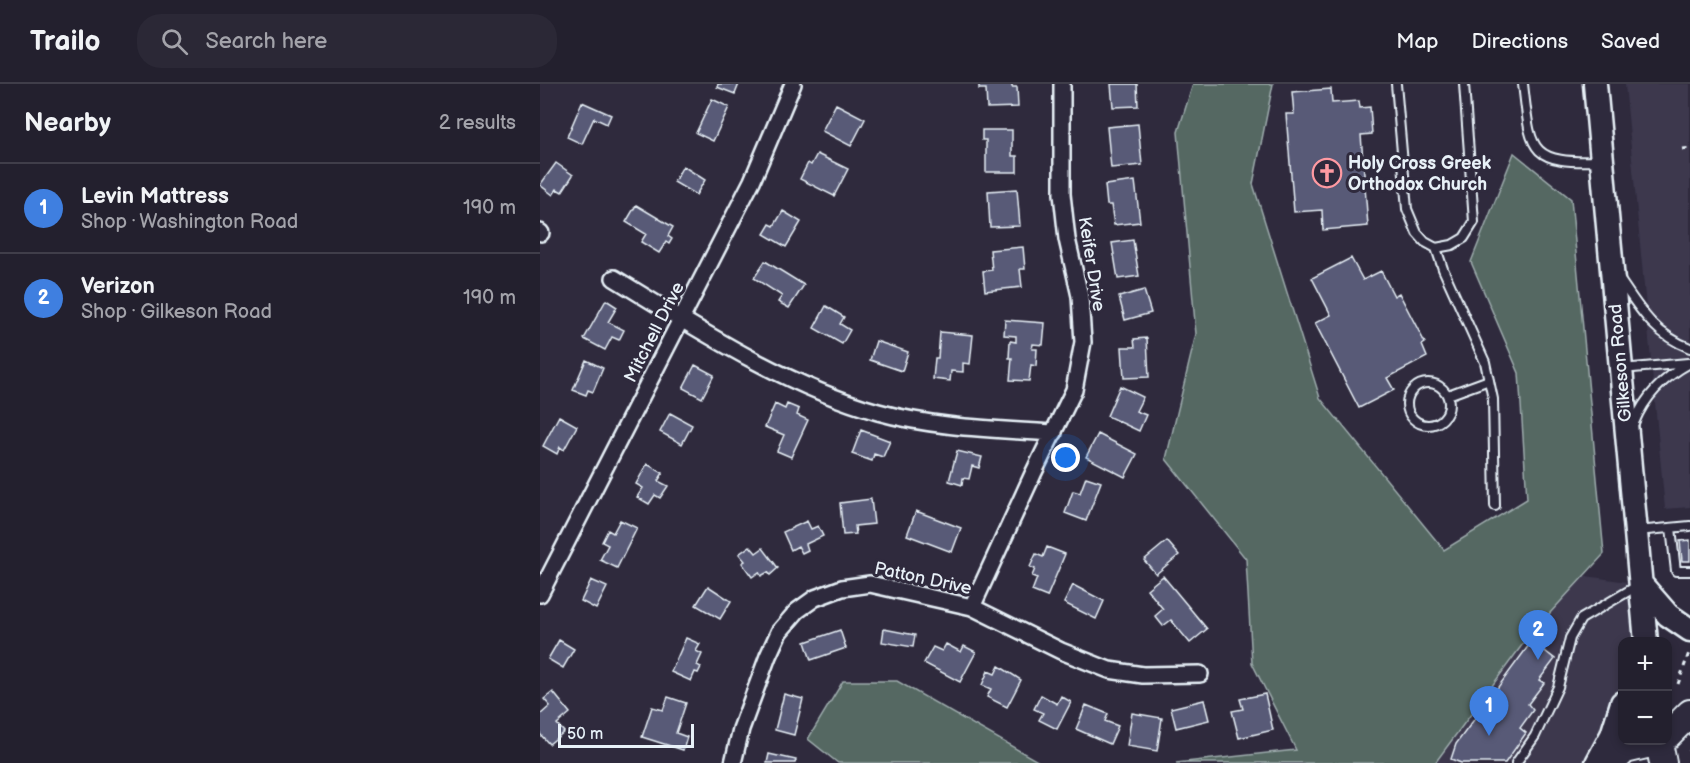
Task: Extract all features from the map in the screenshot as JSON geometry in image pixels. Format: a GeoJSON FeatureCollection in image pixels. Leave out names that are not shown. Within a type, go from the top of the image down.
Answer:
{"type":"FeatureCollection","features":[{"type":"Feature","properties":{"kind":"main road"},"geometry":{"type":"LineString","coordinates":[[1611,763],[1625,750],[1659,747],[1690,713]]}},
{"type":"Feature","properties":{"kind":"street","name":"Mitchell Drive"},"geometry":{"type":"LineString","coordinates":[[540,594],[752,181],[793,84]]}},
{"type":"Feature","properties":{"kind":"street","name":"Keifer Drive"},"geometry":{"type":"LineString","coordinates":[[972,607],[1074,390],[1083,342],[1080,296],[1067,239],[1062,194],[1062,84]]}},
{"type":"Feature","properties":{"kind":"street","name":"Gilkeson Road"},"geometry":{"type":"LineString","coordinates":[[1594,84],[1646,637]]}},
{"type":"Feature","properties":{"kind":"street"},"geometry":{"type":"LineString","coordinates":[[614,278],[682,320],[780,374],[878,412],[945,425],[1054,433]]}},
{"type":"Feature","properties":{"kind":"street","name":"Patton Drive"},"geometry":{"type":"LineString","coordinates":[[733,763],[741,729],[776,639],[797,610],[815,598],[842,588],[870,584],[972,607],[1061,651],[1109,670],[1143,675],[1200,674]]}},
{"type":"Feature","properties":{"kind":"street"},"geometry":{"type":"LineString","coordinates":[[1641,584],[1668,615],[1690,630]]}},
{"type":"Feature","properties":{"kind":"street"},"geometry":{"type":"LineString","coordinates":[[1635,637],[1641,584]]}},
{"type":"Feature","properties":{"kind":"street"},"geometry":{"type":"LineString","coordinates":[[1598,763],[1618,718]]}},
{"type":"Feature","properties":{"kind":"lane"},"geometry":{"type":"LineString","coordinates":[[1396,84],[1407,209],[1417,233],[1425,242],[1436,248],[1452,245],[1464,238],[1474,222],[1464,84]]}},
{"type":"Feature","properties":{"kind":"lane"},"geometry":{"type":"LineString","coordinates":[[1523,84],[1529,135],[1534,145],[1542,153],[1552,159],[1564,161],[1602,161]]}},
{"type":"Feature","properties":{"kind":"lane"},"geometry":{"type":"LineString","coordinates":[[1436,248],[1443,269],[1485,362],[1493,399],[1495,506]]}},
{"type":"Feature","properties":{"kind":"lane"},"geometry":{"type":"LineString","coordinates":[[1612,268],[1643,315],[1665,337],[1690,348]]}},
{"type":"Feature","properties":{"kind":"lane"},"geometry":{"type":"LineString","coordinates":[[1621,369],[1690,363]]}},
{"type":"Feature","properties":{"kind":"lane"},"geometry":{"type":"LineString","coordinates":[[1627,439],[1638,413],[1656,388],[1678,369],[1690,363]]}},
{"type":"Feature","properties":{"kind":"lane"},"geometry":{"type":"LineString","coordinates":[[1448,395],[1489,380]]}},
{"type":"Feature","properties":{"kind":"lane"},"geometry":{"type":"LineString","coordinates":[[1425,382],[1438,385],[1448,395],[1449,409],[1441,421],[1428,425],[1414,420],[1410,415],[1408,394],[1418,384],[1425,382]]}},
{"type":"Feature","properties":{"kind":"lane"},"geometry":{"type":"LineString","coordinates":[[1636,531],[1690,526]]}},
{"type":"Feature","properties":{"kind":"lane"},"geometry":{"type":"LineString","coordinates":[[1671,528],[1676,571],[1690,571]]}},
{"type":"Feature","properties":{"kind":"lane"},"geometry":{"type":"LineString","coordinates":[[1516,763],[1535,736],[1558,687],[1570,638],[1581,619],[1641,584]]}},
{"type":"Feature","properties":{"kind":"path"},"geometry":{"type":"LineString","coordinates":[[1683,149],[1690,148]]}},
{"type":"Feature","properties":{"kind":"path"},"geometry":{"type":"LineString","coordinates":[[1678,684],[1690,650]]}},
{"type":"Feature","properties":{"kind":"shaded area"},"geometry":{"type":"Polygon","coordinates":[[[1625,84],[1690,84],[1690,507],[1665,509],[1625,84]]]}},
{"type":"Feature","properties":{"kind":"shaded area"},"geometry":{"type":"Polygon","coordinates":[[[1565,573],[1641,584],[1646,637],[1618,637],[1620,745],[1611,763],[1415,763],[1565,573]]]}},
{"type":"Feature","properties":{"kind":"green space"},"geometry":{"type":"Polygon","coordinates":[[[1193,84],[1273,84],[1253,184],[1320,398],[1444,550],[1527,499],[1519,373],[1471,262],[1514,153],[1571,199],[1604,554],[1528,637],[1435,763],[1176,763],[1296,750],[1252,663],[1246,559],[1166,459],[1196,334],[1178,132],[1193,84]]]}},
{"type":"Feature","properties":{"kind":"green space"},"geometry":{"type":"Polygon","coordinates":[[[843,681],[897,681],[1041,763],[838,763],[808,739],[843,681]]]}},
{"type":"Feature","properties":{"kind":"building"},"geometry":{"type":"Polygon","coordinates":[[[718,84],[739,84],[735,94],[717,87],[718,84]]]}},
{"type":"Feature","properties":{"kind":"building"},"geometry":{"type":"Polygon","coordinates":[[[979,84],[1012,84],[1012,87],[1017,87],[1018,107],[987,108],[986,89],[979,89],[979,84]]]}},
{"type":"Feature","properties":{"kind":"building"},"geometry":{"type":"Polygon","coordinates":[[[1111,84],[1137,84],[1138,106],[1113,107],[1111,84]]]}},
{"type":"Feature","properties":{"kind":"building","name":"Holy Cross Greek Orthodox Church"},"geometry":{"type":"Polygon","coordinates":[[[1331,89],[1332,103],[1359,101],[1360,108],[1370,107],[1372,134],[1361,135],[1368,226],[1323,230],[1322,210],[1294,212],[1286,114],[1294,114],[1292,92],[1331,89]]]}},
{"type":"Feature","properties":{"kind":"building"},"geometry":{"type":"Polygon","coordinates":[[[712,99],[729,107],[713,141],[696,133],[712,99]]]}},
{"type":"Feature","properties":{"kind":"building"},"geometry":{"type":"Polygon","coordinates":[[[582,102],[611,115],[607,124],[594,118],[582,144],[567,137],[582,102]]]}},
{"type":"Feature","properties":{"kind":"building"},"geometry":{"type":"Polygon","coordinates":[[[836,104],[865,119],[851,146],[822,131],[836,104]]]}},
{"type":"Feature","properties":{"kind":"building"},"geometry":{"type":"Polygon","coordinates":[[[1138,124],[1142,165],[1111,168],[1107,127],[1138,124]]]}},
{"type":"Feature","properties":{"kind":"building"},"geometry":{"type":"Polygon","coordinates":[[[982,130],[1012,130],[1012,156],[1017,156],[1017,172],[986,172],[986,140],[982,140],[982,130]]]}},
{"type":"Feature","properties":{"kind":"building"},"geometry":{"type":"Polygon","coordinates":[[[817,154],[848,169],[834,196],[800,179],[808,163],[811,165],[817,154]]]}},
{"type":"Feature","properties":{"kind":"building"},"geometry":{"type":"Polygon","coordinates":[[[556,163],[573,175],[562,192],[557,189],[553,195],[540,185],[556,163]]]}},
{"type":"Feature","properties":{"kind":"building"},"geometry":{"type":"Polygon","coordinates":[[[683,166],[705,180],[696,195],[674,182],[683,166]]]}},
{"type":"Feature","properties":{"kind":"building"},"geometry":{"type":"Polygon","coordinates":[[[1135,181],[1140,222],[1114,225],[1111,205],[1107,205],[1105,185],[1135,181]]]}},
{"type":"Feature","properties":{"kind":"building"},"geometry":{"type":"Polygon","coordinates":[[[1017,189],[1020,226],[990,227],[988,191],[1017,189]]]}},
{"type":"Feature","properties":{"kind":"building"},"geometry":{"type":"Polygon","coordinates":[[[636,205],[673,227],[668,236],[672,239],[669,244],[666,242],[659,253],[641,242],[646,234],[626,222],[636,205]]]}},
{"type":"Feature","properties":{"kind":"building"},"geometry":{"type":"Polygon","coordinates":[[[783,211],[801,222],[786,247],[764,234],[770,224],[774,226],[783,211]]]}},
{"type":"Feature","properties":{"kind":"building"},"geometry":{"type":"Polygon","coordinates":[[[1133,240],[1139,276],[1118,279],[1112,243],[1133,240]]]}},
{"type":"Feature","properties":{"kind":"building"},"geometry":{"type":"Polygon","coordinates":[[[1023,247],[1025,269],[1020,269],[1022,287],[985,291],[983,271],[992,270],[990,250],[1023,247]]]}},
{"type":"Feature","properties":{"kind":"building"},"geometry":{"type":"Polygon","coordinates":[[[1351,258],[1363,280],[1381,271],[1394,296],[1399,293],[1425,343],[1422,345],[1427,357],[1387,378],[1394,390],[1359,408],[1315,323],[1331,315],[1312,278],[1351,258]]]}},
{"type":"Feature","properties":{"kind":"building"},"geometry":{"type":"Polygon","coordinates":[[[765,261],[804,285],[789,308],[778,302],[782,296],[754,278],[765,261]]]}},
{"type":"Feature","properties":{"kind":"building"},"geometry":{"type":"Polygon","coordinates":[[[1144,290],[1151,313],[1125,320],[1119,297],[1144,290]]]}},
{"type":"Feature","properties":{"kind":"building"},"geometry":{"type":"Polygon","coordinates":[[[606,300],[617,307],[608,322],[624,330],[619,340],[612,337],[605,350],[584,339],[606,300]]]}},
{"type":"Feature","properties":{"kind":"building"},"geometry":{"type":"Polygon","coordinates":[[[826,306],[844,317],[840,324],[850,330],[842,344],[814,328],[826,306]]]}},
{"type":"Feature","properties":{"kind":"building"},"geometry":{"type":"Polygon","coordinates":[[[1005,320],[1045,323],[1043,345],[1033,344],[1032,349],[1037,349],[1036,366],[1031,365],[1029,381],[1010,380],[1012,358],[1009,358],[1010,341],[1016,342],[1016,336],[1004,335],[1005,320]]]}},
{"type":"Feature","properties":{"kind":"building"},"geometry":{"type":"Polygon","coordinates":[[[940,332],[973,335],[970,364],[963,363],[963,372],[951,371],[950,381],[933,379],[935,358],[938,358],[940,332]]]}},
{"type":"Feature","properties":{"kind":"building"},"geometry":{"type":"Polygon","coordinates":[[[1147,338],[1149,377],[1124,378],[1122,347],[1135,347],[1134,339],[1147,338]]]}},
{"type":"Feature","properties":{"kind":"building"},"geometry":{"type":"Polygon","coordinates":[[[876,341],[908,352],[902,371],[870,360],[876,341]]]}},
{"type":"Feature","properties":{"kind":"building"},"geometry":{"type":"Polygon","coordinates":[[[586,360],[603,368],[593,392],[588,390],[586,395],[573,390],[586,360]]]}},
{"type":"Feature","properties":{"kind":"building"},"geometry":{"type":"Polygon","coordinates":[[[695,365],[714,375],[702,398],[683,388],[695,365]]]}},
{"type":"Feature","properties":{"kind":"building"},"geometry":{"type":"Polygon","coordinates":[[[1120,386],[1143,397],[1136,411],[1146,415],[1139,431],[1107,416],[1120,386]]]}},
{"type":"Feature","properties":{"kind":"building"},"geometry":{"type":"Polygon","coordinates":[[[775,404],[785,409],[787,404],[799,409],[797,415],[808,420],[791,457],[777,451],[784,435],[765,427],[775,404]]]}},
{"type":"Feature","properties":{"kind":"building"},"geometry":{"type":"Polygon","coordinates":[[[670,413],[692,425],[682,444],[660,432],[670,413]]]}},
{"type":"Feature","properties":{"kind":"building"},"geometry":{"type":"Polygon","coordinates":[[[559,416],[577,426],[564,450],[560,447],[557,454],[543,446],[559,416]]]}},
{"type":"Feature","properties":{"kind":"building"},"geometry":{"type":"Polygon","coordinates":[[[861,430],[890,441],[883,457],[874,454],[872,461],[852,454],[861,430]]]}},
{"type":"Feature","properties":{"kind":"building"},"geometry":{"type":"Polygon","coordinates":[[[1098,434],[1137,454],[1125,477],[1086,457],[1098,434]]]}},
{"type":"Feature","properties":{"kind":"building"},"geometry":{"type":"Polygon","coordinates":[[[957,451],[982,457],[979,468],[972,466],[969,479],[963,478],[962,485],[949,481],[957,451]]]}},
{"type":"Feature","properties":{"kind":"building"},"geometry":{"type":"Polygon","coordinates":[[[647,464],[663,473],[658,481],[668,486],[660,498],[655,495],[649,504],[637,497],[643,488],[636,484],[647,464]]]}},
{"type":"Feature","properties":{"kind":"building"},"geometry":{"type":"Polygon","coordinates":[[[1086,477],[1101,482],[1086,521],[1065,513],[1073,491],[1080,493],[1086,477]]]}},
{"type":"Feature","properties":{"kind":"building"},"geometry":{"type":"Polygon","coordinates":[[[871,499],[874,524],[855,526],[856,534],[843,535],[840,503],[871,499]]]}},
{"type":"Feature","properties":{"kind":"building"},"geometry":{"type":"Polygon","coordinates":[[[916,511],[961,528],[952,552],[907,535],[916,511]]]}},
{"type":"Feature","properties":{"kind":"building"},"geometry":{"type":"Polygon","coordinates":[[[620,520],[637,528],[617,568],[600,560],[608,545],[602,542],[608,530],[613,533],[620,520]]]}},
{"type":"Feature","properties":{"kind":"building"},"geometry":{"type":"Polygon","coordinates":[[[807,521],[811,529],[818,526],[823,536],[806,544],[808,550],[802,553],[798,546],[791,550],[783,532],[807,521]]]}},
{"type":"Feature","properties":{"kind":"building"},"geometry":{"type":"Polygon","coordinates":[[[1690,540],[1690,561],[1682,561],[1680,541],[1690,540]]]}},
{"type":"Feature","properties":{"kind":"building"},"geometry":{"type":"Polygon","coordinates":[[[1167,541],[1179,555],[1156,574],[1144,560],[1167,541]]]}},
{"type":"Feature","properties":{"kind":"building"},"geometry":{"type":"Polygon","coordinates":[[[750,546],[756,553],[763,548],[778,568],[770,575],[768,572],[761,576],[759,572],[752,577],[742,563],[745,561],[739,554],[750,546]]]}},
{"type":"Feature","properties":{"kind":"building"},"geometry":{"type":"Polygon","coordinates":[[[1047,547],[1065,554],[1047,597],[1032,591],[1037,578],[1032,576],[1035,569],[1030,567],[1036,554],[1043,557],[1047,547]]]}},
{"type":"Feature","properties":{"kind":"building"},"geometry":{"type":"Polygon","coordinates":[[[1163,576],[1207,629],[1190,643],[1171,620],[1163,626],[1155,616],[1163,609],[1147,589],[1163,576]]]}},
{"type":"Feature","properties":{"kind":"building"},"geometry":{"type":"Polygon","coordinates":[[[591,580],[607,587],[596,609],[581,601],[591,580]]]}},
{"type":"Feature","properties":{"kind":"building"},"geometry":{"type":"Polygon","coordinates":[[[1073,585],[1104,601],[1096,619],[1064,603],[1073,585]]]}},
{"type":"Feature","properties":{"kind":"building"},"geometry":{"type":"Polygon","coordinates":[[[708,586],[731,601],[720,619],[696,605],[708,586]]]}},
{"type":"Feature","properties":{"kind":"building"},"geometry":{"type":"Polygon","coordinates":[[[884,629],[915,635],[913,647],[882,642],[884,629]]]}},
{"type":"Feature","properties":{"kind":"building"},"geometry":{"type":"Polygon","coordinates":[[[840,630],[846,648],[811,660],[805,642],[840,630]]]}},
{"type":"Feature","properties":{"kind":"building"},"geometry":{"type":"Polygon","coordinates":[[[686,638],[700,644],[696,651],[702,654],[697,665],[701,667],[698,673],[695,672],[691,681],[671,672],[686,638]]]}},
{"type":"Feature","properties":{"kind":"building"},"geometry":{"type":"Polygon","coordinates":[[[559,640],[574,649],[563,668],[548,659],[559,640]]]}},
{"type":"Feature","properties":{"kind":"building"},"geometry":{"type":"Polygon","coordinates":[[[1532,641],[1555,659],[1539,680],[1544,683],[1528,704],[1533,710],[1520,728],[1526,733],[1505,763],[1461,763],[1451,759],[1456,744],[1532,641]]]}},
{"type":"Feature","properties":{"kind":"building"},"geometry":{"type":"Polygon","coordinates":[[[946,644],[961,652],[964,646],[976,652],[960,682],[924,663],[933,647],[942,651],[946,644]]]}},
{"type":"Feature","properties":{"kind":"building"},"geometry":{"type":"Polygon","coordinates":[[[999,666],[1021,680],[1007,707],[987,697],[991,689],[982,685],[988,671],[995,674],[999,666]]]}},
{"type":"Feature","properties":{"kind":"building"},"geometry":{"type":"Polygon","coordinates":[[[553,692],[570,713],[557,724],[564,732],[549,744],[540,734],[540,715],[550,706],[544,699],[553,692]]]}},
{"type":"Feature","properties":{"kind":"building"},"geometry":{"type":"Polygon","coordinates":[[[784,694],[803,699],[794,735],[775,730],[784,694]]]}},
{"type":"Feature","properties":{"kind":"building"},"geometry":{"type":"Polygon","coordinates":[[[1265,694],[1273,730],[1239,738],[1232,711],[1243,709],[1240,699],[1265,694]]]}},
{"type":"Feature","properties":{"kind":"building"},"geometry":{"type":"Polygon","coordinates":[[[1041,695],[1057,704],[1061,696],[1071,702],[1057,729],[1039,720],[1043,713],[1034,709],[1041,695]]]}},
{"type":"Feature","properties":{"kind":"building"},"geometry":{"type":"Polygon","coordinates":[[[668,697],[686,703],[676,733],[687,737],[683,750],[642,737],[652,707],[663,710],[668,697]]]}},
{"type":"Feature","properties":{"kind":"building"},"geometry":{"type":"Polygon","coordinates":[[[1204,700],[1209,720],[1176,728],[1171,708],[1204,700]]]}},
{"type":"Feature","properties":{"kind":"building"},"geometry":{"type":"Polygon","coordinates":[[[1086,705],[1108,714],[1105,721],[1118,726],[1110,744],[1076,729],[1086,705]]]}},
{"type":"Feature","properties":{"kind":"building"},"geometry":{"type":"Polygon","coordinates":[[[1132,713],[1162,718],[1157,751],[1127,746],[1132,713]]]}},
{"type":"Feature","properties":{"kind":"building"},"geometry":{"type":"Polygon","coordinates":[[[769,754],[796,760],[795,763],[767,763],[769,754]]]}},
{"type":"Feature","properties":{"kind":"place","name":"Holy Cross Greek Orthodox Church"},"geometry":{"type":"Point","coordinates":[1327,173]}},
{"type":"Feature","properties":{"kind":"place","name":"Verizon"},"geometry":{"type":"Point","coordinates":[1538,660]}},
{"type":"Feature","properties":{"kind":"place","name":"Levin Mattress"},"geometry":{"type":"Point","coordinates":[1489,736]}}]}
